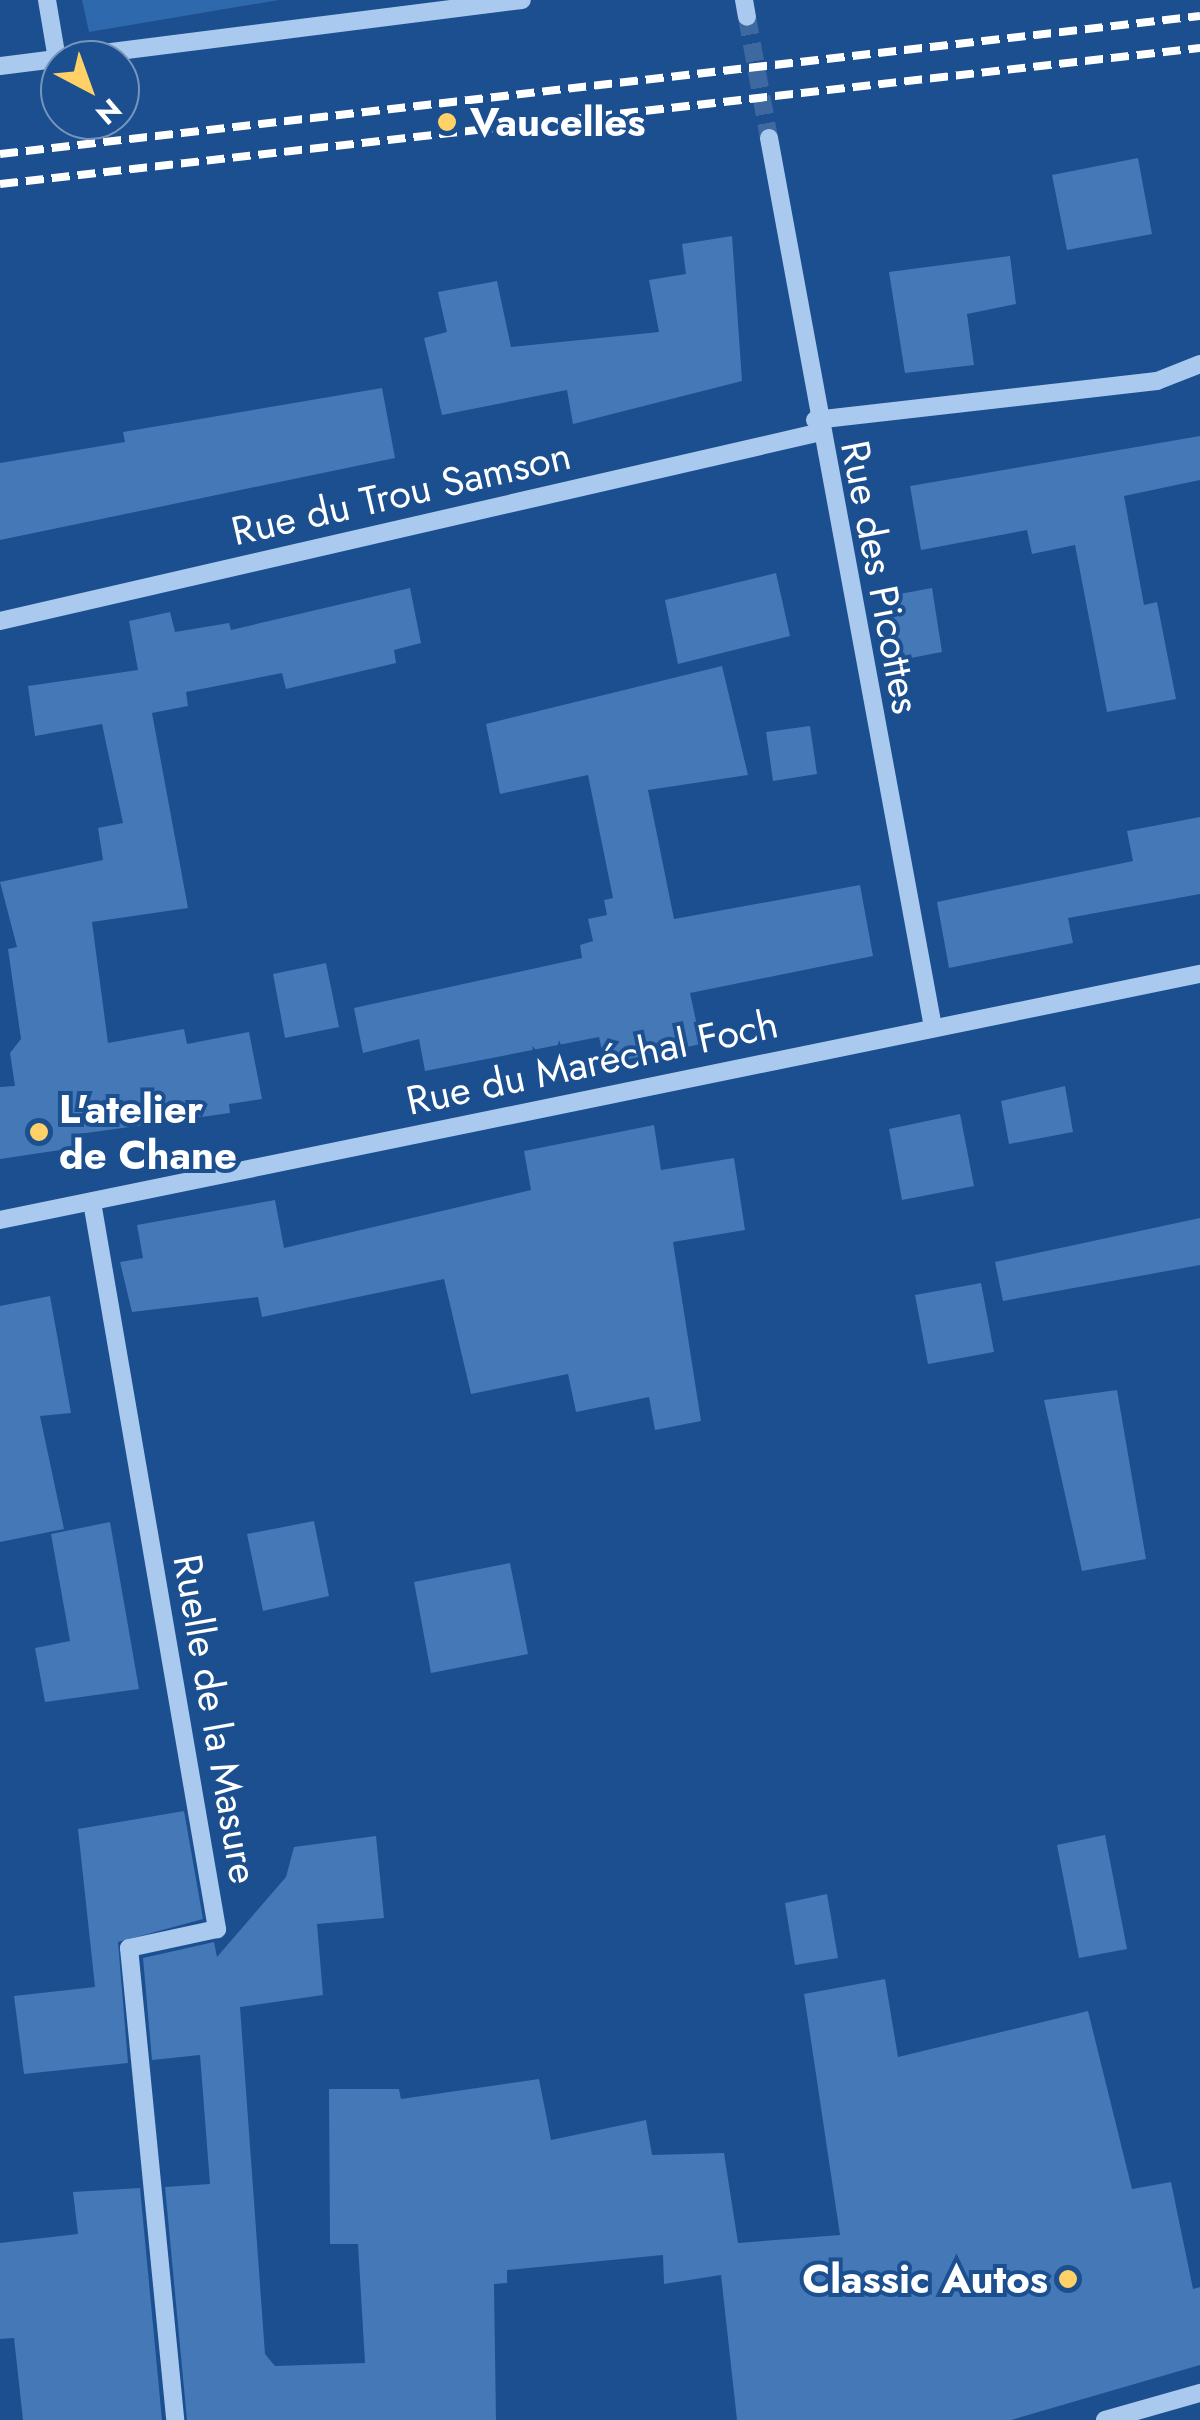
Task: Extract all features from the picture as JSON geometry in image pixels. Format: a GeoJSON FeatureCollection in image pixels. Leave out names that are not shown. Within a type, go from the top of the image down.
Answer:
{"type":"FeatureCollection","features":[{"type":"Feature","properties":{"kind":"street"},"geometry":{"type":"LineString","coordinates":[[47,0],[54,40]]}},
{"type":"Feature","properties":{"kind":"street"},"geometry":{"type":"LineString","coordinates":[[140,48],[522,0]]}},
{"type":"Feature","properties":{"kind":"street"},"geometry":{"type":"LineString","coordinates":[[0,66],[40,61]]}},
{"type":"Feature","properties":{"kind":"street","name":"Rue des Picottes"},"geometry":{"type":"LineString","coordinates":[[769,138],[816,426],[932,1027]]}},
{"type":"Feature","properties":{"kind":"street","name":"Rue du Trou Samson"},"geometry":{"type":"LineString","coordinates":[[0,621],[816,426],[1157,381],[1200,364]]}},
{"type":"Feature","properties":{"kind":"street","name":"Rue du Maréchal Foch"},"geometry":{"type":"LineString","coordinates":[[0,1220],[1200,974]]}},
{"type":"Feature","properties":{"kind":"street","name":"Ruelle de la Masure"},"geometry":{"type":"LineString","coordinates":[[92,1202],[216,1929],[129,1948],[174,2420]]}},
{"type":"Feature","properties":{"kind":"street"},"geometry":{"type":"LineString","coordinates":[[1105,2420],[1200,2393]]}},
{"type":"Feature","properties":{"kind":"shaded area"},"geometry":{"type":"Polygon","coordinates":[[[82,0],[279,0],[89,32],[82,0]]]}},
{"type":"Feature","properties":{"kind":"building"},"geometry":{"type":"Polygon","coordinates":[[[1138,158],[1152,234],[1067,250],[1052,175],[1138,158]]]}},
{"type":"Feature","properties":{"kind":"building"},"geometry":{"type":"Polygon","coordinates":[[[732,236],[742,381],[573,424],[567,390],[442,415],[424,338],[447,332],[438,292],[497,281],[511,347],[659,332],[649,280],[686,274],[682,244],[732,236]]]}},
{"type":"Feature","properties":{"kind":"building"},"geometry":{"type":"Polygon","coordinates":[[[1010,256],[1016,304],[967,314],[974,365],[905,373],[889,272],[1010,256]]]}},
{"type":"Feature","properties":{"kind":"building"},"geometry":{"type":"Polygon","coordinates":[[[382,388],[395,458],[0,540],[0,463],[125,442],[123,432],[382,388]]]}},
{"type":"Feature","properties":{"kind":"building"},"geometry":{"type":"Polygon","coordinates":[[[1200,436],[1200,480],[1124,496],[1144,605],[1157,602],[1176,699],[1107,712],[1075,545],[1032,554],[1027,530],[921,550],[910,486],[1200,436]]]}},
{"type":"Feature","properties":{"kind":"building"},"geometry":{"type":"Polygon","coordinates":[[[776,573],[790,636],[678,664],[665,600],[776,573]]]}},
{"type":"Feature","properties":{"kind":"building"},"geometry":{"type":"Polygon","coordinates":[[[410,588],[421,643],[394,650],[396,663],[286,689],[282,673],[186,692],[188,706],[152,713],[188,908],[92,922],[108,1043],[184,1029],[187,1044],[249,1032],[262,1099],[229,1104],[230,1113],[72,1135],[74,1148],[0,1159],[0,1087],[15,1086],[10,1053],[21,1039],[8,949],[17,947],[0,882],[103,860],[98,828],[123,823],[102,724],[35,736],[28,686],[138,670],[129,621],[170,612],[175,632],[229,623],[231,630],[410,588]]]}},
{"type":"Feature","properties":{"kind":"building"},"geometry":{"type":"Polygon","coordinates":[[[932,588],[942,652],[895,661],[883,597],[932,588]]]}},
{"type":"Feature","properties":{"kind":"building"},"geometry":{"type":"Polygon","coordinates":[[[722,666],[748,775],[648,790],[674,919],[860,885],[873,956],[690,993],[701,1044],[605,1064],[599,1037],[425,1071],[419,1039],[363,1053],[354,1008],[582,958],[580,945],[593,941],[588,919],[607,915],[604,900],[613,898],[588,775],[500,794],[486,724],[722,666]]]}},
{"type":"Feature","properties":{"kind":"building"},"geometry":{"type":"Polygon","coordinates":[[[810,726],[817,774],[773,781],[766,732],[810,726]]]}},
{"type":"Feature","properties":{"kind":"building"},"geometry":{"type":"Polygon","coordinates":[[[1200,817],[1200,894],[1068,918],[1073,943],[949,968],[937,902],[1133,861],[1127,831],[1200,817]]]}},
{"type":"Feature","properties":{"kind":"building"},"geometry":{"type":"Polygon","coordinates":[[[326,963],[339,1027],[285,1038],[273,974],[326,963]]]}},
{"type":"Feature","properties":{"kind":"building"},"geometry":{"type":"Polygon","coordinates":[[[1065,1086],[1073,1132],[1009,1144],[1001,1101],[1065,1086]]]}},
{"type":"Feature","properties":{"kind":"building"},"geometry":{"type":"Polygon","coordinates":[[[960,1114],[974,1186],[902,1200],[889,1129],[960,1114]]]}},
{"type":"Feature","properties":{"kind":"building"},"geometry":{"type":"Polygon","coordinates":[[[654,1125],[661,1170],[734,1158],[745,1230],[673,1242],[701,1421],[655,1430],[649,1397],[576,1412],[568,1374],[471,1394],[444,1279],[262,1317],[258,1297],[132,1312],[120,1262],[143,1258],[137,1225],[275,1200],[284,1248],[531,1190],[524,1151],[654,1125]]]}},
{"type":"Feature","properties":{"kind":"building"},"geometry":{"type":"Polygon","coordinates":[[[1200,1218],[1200,1265],[1003,1301],[995,1262],[1200,1218]]]}},
{"type":"Feature","properties":{"kind":"building"},"geometry":{"type":"Polygon","coordinates":[[[981,1283],[994,1352],[928,1364],[915,1295],[981,1283]]]}},
{"type":"Feature","properties":{"kind":"building"},"geometry":{"type":"Polygon","coordinates":[[[50,1296],[71,1413],[40,1416],[64,1529],[0,1542],[0,1306],[50,1296]]]}},
{"type":"Feature","properties":{"kind":"building"},"geometry":{"type":"Polygon","coordinates":[[[1117,1390],[1146,1559],[1082,1571],[1044,1400],[1117,1390]]]}},
{"type":"Feature","properties":{"kind":"building"},"geometry":{"type":"Polygon","coordinates":[[[314,1521],[329,1596],[263,1611],[247,1534],[314,1521]]]}},
{"type":"Feature","properties":{"kind":"building"},"geometry":{"type":"Polygon","coordinates":[[[110,1522],[139,1689],[45,1702],[35,1648],[70,1641],[51,1534],[110,1522]]]}},
{"type":"Feature","properties":{"kind":"building"},"geometry":{"type":"Polygon","coordinates":[[[510,1563],[528,1654],[431,1673],[414,1582],[510,1563]]]}},
{"type":"Feature","properties":{"kind":"building"},"geometry":{"type":"Polygon","coordinates":[[[184,1811],[203,1919],[118,1942],[128,2063],[24,2074],[14,1996],[95,1987],[78,1829],[184,1811]]]}},
{"type":"Feature","properties":{"kind":"building"},"geometry":{"type":"Polygon","coordinates":[[[1105,1835],[1127,1949],[1079,1958],[1057,1845],[1105,1835]]]}},
{"type":"Feature","properties":{"kind":"building"},"geometry":{"type":"Polygon","coordinates":[[[376,1836],[384,1918],[317,1924],[323,1995],[240,2007],[265,2354],[275,2366],[365,2363],[358,2244],[330,2244],[329,2089],[399,2089],[401,2099],[539,2079],[551,2140],[646,2120],[652,2155],[724,2153],[738,2243],[840,2235],[804,1994],[885,1979],[898,2057],[1088,2011],[1132,2189],[1171,2182],[1193,2289],[1200,2287],[1200,2365],[1011,2420],[737,2420],[721,2275],[664,2284],[663,2255],[507,2270],[507,2283],[494,2284],[496,2420],[187,2420],[165,2187],[210,2184],[200,2055],[152,2060],[143,1958],[214,1942],[217,1957],[286,1877],[294,1847],[376,1836]]]}},
{"type":"Feature","properties":{"kind":"building"},"geometry":{"type":"Polygon","coordinates":[[[827,1894],[838,1958],[795,1965],[785,1903],[827,1894]]]}},
{"type":"Feature","properties":{"kind":"building"},"geometry":{"type":"Polygon","coordinates":[[[140,2188],[162,2420],[23,2420],[14,2338],[0,2339],[0,2243],[78,2234],[73,2192],[140,2188]]]}},
{"type":"Feature","properties":{"kind":"tunnel"},"geometry":{"type":"LineString","coordinates":[[747,17],[769,138]]}},
{"type":"Feature","properties":{"kind":"railway"},"geometry":{"type":"LineString","coordinates":[[0,154],[1200,16]]}},
{"type":"Feature","properties":{"kind":"railway"},"geometry":{"type":"LineString","coordinates":[[0,184],[1200,48]]}},
{"type":"Feature","properties":{"kind":"place","name":"Vaucelles"},"geometry":{"type":"Point","coordinates":[447,122]}},
{"type":"Feature","properties":{"kind":"place","name":"L'atelier de Chane"},"geometry":{"type":"Point","coordinates":[39,1132]}},
{"type":"Feature","properties":{"kind":"place","name":"Classic Autos"},"geometry":{"type":"Point","coordinates":[1068,2279]}}]}
